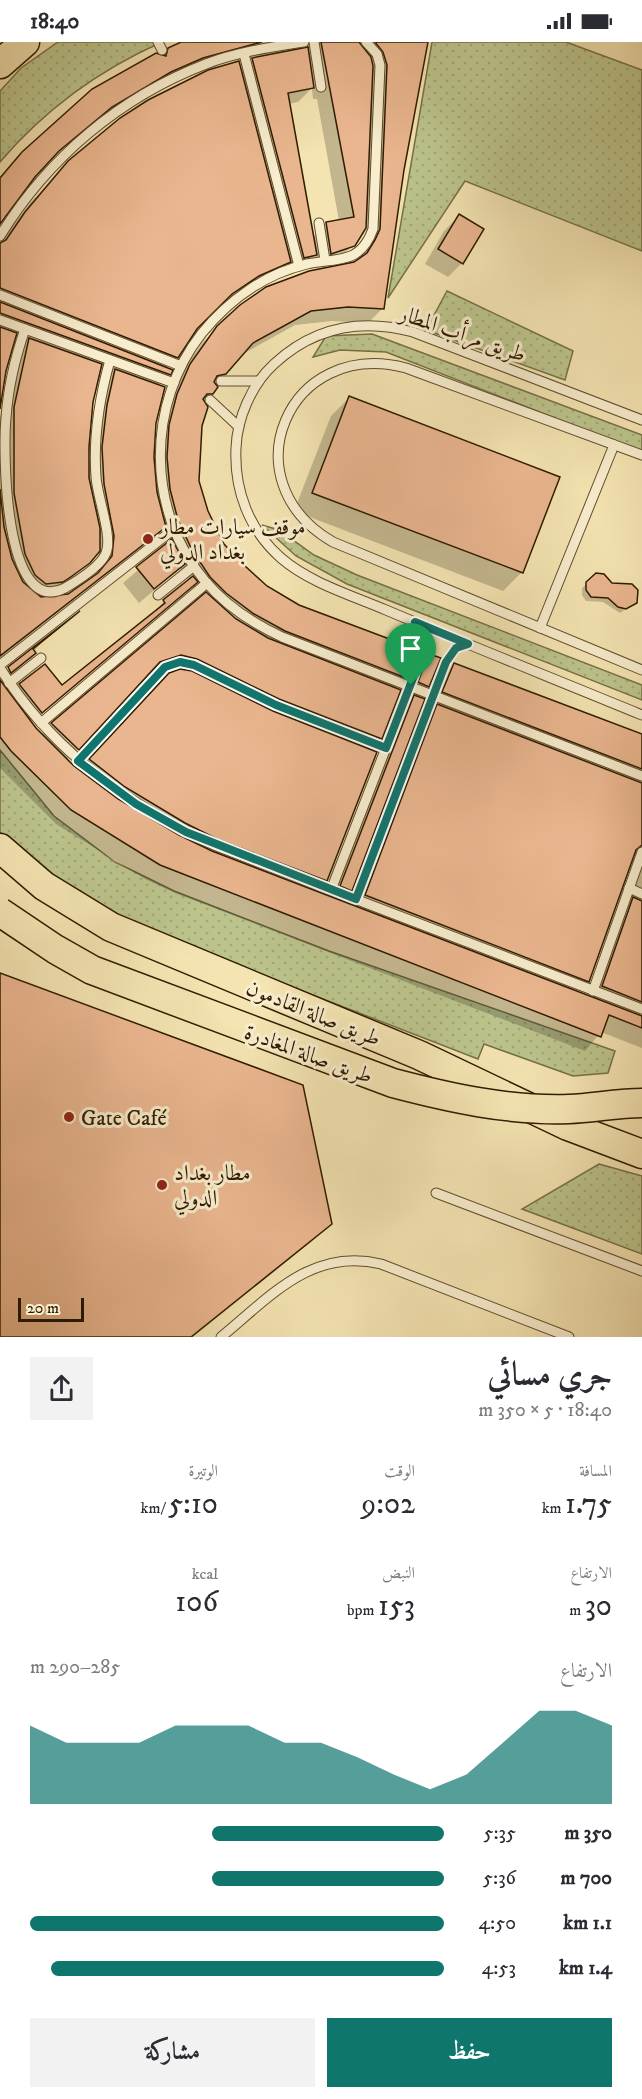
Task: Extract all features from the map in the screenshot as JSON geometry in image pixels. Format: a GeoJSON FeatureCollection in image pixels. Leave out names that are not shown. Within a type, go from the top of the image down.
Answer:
{"type":"FeatureCollection","features":[{"type":"Feature","properties":{"kind":"main road"},"geometry":{"type":"LineString","coordinates":[[0,64],[25,42]]}},
{"type":"Feature","properties":{"kind":"main road","name":"طريق صالة القادمون"},"geometry":{"type":"LineString","coordinates":[[0,848],[44,886],[111,927],[418,1055],[568,1126],[642,1154]]}},
{"type":"Feature","properties":{"kind":"main road","name":"طريق صالة المغادرة"},"geometry":{"type":"LineString","coordinates":[[0,912],[55,949],[119,982],[393,1083],[438,1095],[515,1107],[569,1109],[642,1103]]}},
{"type":"Feature","properties":{"kind":"lane"},"geometry":{"type":"LineString","coordinates":[[0,237],[34,188],[58,161],[113,114],[175,77],[208,63],[304,42]]}},
{"type":"Feature","properties":{"kind":"lane"},"geometry":{"type":"LineString","coordinates":[[314,42],[321,87]]}},
{"type":"Feature","properties":{"kind":"lane"},"geometry":{"type":"LineString","coordinates":[[366,42],[377,54],[380,65],[373,229],[369,240],[350,257],[299,266],[262,282],[236,299],[202,334],[181,366],[164,415],[160,456],[166,504],[174,529],[194,566],[207,583],[235,610],[255,624],[282,637],[435,694],[642,776]]}},
{"type":"Feature","properties":{"kind":"lane"},"geometry":{"type":"LineString","coordinates":[[243,54],[299,266]]}},
{"type":"Feature","properties":{"kind":"lane"},"geometry":{"type":"LineString","coordinates":[[320,223],[325,260]]}},
{"type":"Feature","properties":{"kind":"lane"},"geometry":{"type":"LineString","coordinates":[[0,295],[181,366]]}},
{"type":"Feature","properties":{"kind":"lane"},"geometry":{"type":"LineString","coordinates":[[0,320],[174,383]]}},
{"type":"Feature","properties":{"kind":"lane","name":"طريق مرأب المطار"},"geometry":{"type":"LineString","coordinates":[[642,420],[433,339],[392,326],[349,326],[318,335],[290,350],[260,381],[249,400],[239,427],[235,463],[238,484],[254,525],[266,543],[299,571],[415,622],[642,715]]}},
{"type":"Feature","properties":{"kind":"lane"},"geometry":{"type":"LineString","coordinates":[[25,329],[8,397],[4,448],[5,479],[15,541],[23,571],[33,585],[41,589],[58,591],[67,587],[100,562],[107,552],[108,539],[96,480],[94,450],[102,389],[110,360]]}},
{"type":"Feature","properties":{"kind":"lane"},"geometry":{"type":"LineString","coordinates":[[642,455],[405,368],[379,363],[352,364],[319,378],[293,404],[285,420],[278,455],[284,491],[298,514],[317,533],[344,547],[642,670]]}},
{"type":"Feature","properties":{"kind":"lane"},"geometry":{"type":"LineString","coordinates":[[221,381],[260,381]]}},
{"type":"Feature","properties":{"kind":"lane"},"geometry":{"type":"LineString","coordinates":[[210,400],[239,427]]}},
{"type":"Feature","properties":{"kind":"lane"},"geometry":{"type":"LineString","coordinates":[[540,628],[614,445]]}},
{"type":"Feature","properties":{"kind":"lane"},"geometry":{"type":"LineString","coordinates":[[174,529],[0,666],[9,683],[41,723],[78,761],[136,804],[186,832],[642,1010]]}},
{"type":"Feature","properties":{"kind":"lane"},"geometry":{"type":"LineString","coordinates":[[158,595],[194,566]]}},
{"type":"Feature","properties":{"kind":"lane"},"geometry":{"type":"LineString","coordinates":[[41,723],[207,583]]}},
{"type":"Feature","properties":{"kind":"lane"},"geometry":{"type":"LineString","coordinates":[[331,890],[423,652],[422,635],[415,622]]}},
{"type":"Feature","properties":{"kind":"lane"},"geometry":{"type":"LineString","coordinates":[[356,899],[446,662],[456,648],[468,644]]}},
{"type":"Feature","properties":{"kind":"lane"},"geometry":{"type":"LineString","coordinates":[[9,683],[40,658]]}},
{"type":"Feature","properties":{"kind":"lane"},"geometry":{"type":"LineString","coordinates":[[78,761],[165,667],[187,663],[276,705],[386,748]]}},
{"type":"Feature","properties":{"kind":"lane"},"geometry":{"type":"LineString","coordinates":[[592,991],[642,852]]}},
{"type":"Feature","properties":{"kind":"lane"},"geometry":{"type":"LineString","coordinates":[[629,888],[642,894]]}},
{"type":"Feature","properties":{"kind":"lane"},"geometry":{"type":"LineString","coordinates":[[436,1193],[642,1272]]}},
{"type":"Feature","properties":{"kind":"lane"},"geometry":{"type":"LineString","coordinates":[[221,1337],[298,1275],[325,1264],[353,1260],[381,1264],[568,1337]]}},
{"type":"Feature","properties":{"kind":"green space"},"geometry":{"type":"Polygon","coordinates":[[[58,42],[162,42],[116,65],[74,93],[35,125],[0,162],[0,91],[21,68],[58,42]]]}},
{"type":"Feature","properties":{"kind":"green space"},"geometry":{"type":"Polygon","coordinates":[[[432,42],[566,42],[642,70],[642,251],[465,181],[388,298],[432,42]]]}},
{"type":"Feature","properties":{"kind":"green space"},"geometry":{"type":"Polygon","coordinates":[[[447,291],[573,351],[565,380],[426,330],[447,291]]]}},
{"type":"Feature","properties":{"kind":"green space"},"geometry":{"type":"Polygon","coordinates":[[[372,334],[642,435],[642,452],[386,352],[340,350],[313,357],[326,336],[372,334]]]}},
{"type":"Feature","properties":{"kind":"green space"},"geometry":{"type":"Polygon","coordinates":[[[262,525],[279,530],[314,555],[357,575],[642,685],[642,700],[347,584],[296,556],[262,525]]]}},
{"type":"Feature","properties":{"kind":"green space"},"geometry":{"type":"Polygon","coordinates":[[[0,750],[54,816],[115,862],[174,891],[329,951],[615,1051],[608,1073],[573,1076],[484,1044],[478,1059],[191,949],[121,919],[56,881],[27,859],[0,832],[0,750]]]}},
{"type":"Feature","properties":{"kind":"green space"},"geometry":{"type":"Polygon","coordinates":[[[599,1164],[642,1176],[642,1254],[522,1209],[599,1164]]]}},
{"type":"Feature","properties":{"kind":"building"},"geometry":{"type":"Polygon","coordinates":[[[181,42],[262,42],[203,58],[171,72],[112,107],[59,151],[35,177],[0,224],[0,178],[22,152],[92,89],[156,53],[166,56],[168,48],[181,42]]]}},
{"type":"Feature","properties":{"kind":"building"},"geometry":{"type":"Polygon","coordinates":[[[321,42],[359,42],[371,57],[373,66],[366,228],[355,246],[331,254],[326,222],[354,217],[321,42]]]}},
{"type":"Feature","properties":{"kind":"building"},"geometry":{"type":"Polygon","coordinates":[[[375,42],[428,42],[404,170],[384,309],[348,307],[311,311],[253,343],[226,374],[217,376],[214,382],[218,387],[213,394],[207,394],[203,399],[208,407],[202,426],[199,481],[208,511],[224,544],[245,566],[267,586],[299,605],[416,649],[406,678],[285,631],[254,614],[226,593],[210,577],[192,550],[178,520],[170,489],[167,457],[169,425],[177,394],[190,364],[217,326],[240,305],[266,287],[309,271],[354,262],[367,253],[375,240],[380,229],[387,65],[383,52],[375,42]]]}},
{"type":"Feature","properties":{"kind":"building"},"geometry":{"type":"Polygon","coordinates":[[[308,47],[314,88],[288,93],[317,255],[304,258],[252,58],[308,47]]]}},
{"type":"Feature","properties":{"kind":"building"},"geometry":{"type":"Polygon","coordinates":[[[239,61],[291,262],[259,276],[232,294],[197,329],[178,358],[0,288],[0,243],[6,240],[25,212],[68,161],[120,118],[148,100],[208,70],[239,61]]]}},
{"type":"Feature","properties":{"kind":"building"},"geometry":{"type":"Polygon","coordinates":[[[459,214],[484,229],[463,264],[438,249],[459,214]]]}},
{"type":"Feature","properties":{"kind":"building"},"geometry":{"type":"Polygon","coordinates":[[[0,302],[173,370],[171,375],[0,313],[0,302]]]}},
{"type":"Feature","properties":{"kind":"building"},"geometry":{"type":"Polygon","coordinates":[[[0,327],[17,333],[6,371],[0,409],[0,327]]]}},
{"type":"Feature","properties":{"kind":"building"},"geometry":{"type":"Polygon","coordinates":[[[29,338],[102,364],[93,402],[89,447],[89,478],[100,528],[100,551],[90,563],[63,582],[46,584],[35,575],[25,554],[14,493],[14,407],[29,338]]]}},
{"type":"Feature","properties":{"kind":"building"},"geometry":{"type":"Polygon","coordinates":[[[115,369],[165,387],[156,423],[154,457],[157,492],[166,527],[0,656],[0,489],[4,527],[12,559],[23,582],[41,597],[68,594],[98,573],[112,556],[114,536],[104,484],[102,447],[107,405],[115,369]]]}},
{"type":"Feature","properties":{"kind":"building"},"geometry":{"type":"Polygon","coordinates":[[[349,396],[560,477],[523,573],[312,493],[349,396]]]}},
{"type":"Feature","properties":{"kind":"building"},"geometry":{"type":"Polygon","coordinates":[[[172,539],[185,564],[154,589],[136,567],[172,539]]]}},
{"type":"Feature","properties":{"kind":"building"},"geometry":{"type":"Polygon","coordinates":[[[596,573],[604,574],[612,583],[632,584],[638,590],[637,603],[626,609],[618,607],[608,598],[591,597],[586,590],[586,582],[596,573]]]}},
{"type":"Feature","properties":{"kind":"building"},"geometry":{"type":"Polygon","coordinates":[[[193,576],[198,582],[42,713],[19,684],[45,664],[62,685],[165,603],[163,600],[193,576]]]}},
{"type":"Feature","properties":{"kind":"building"},"geometry":{"type":"Polygon","coordinates":[[[206,592],[236,619],[268,638],[401,690],[382,739],[279,699],[197,659],[181,655],[160,662],[79,750],[51,723],[206,592]]]}},
{"type":"Feature","properties":{"kind":"building"},"geometry":{"type":"Polygon","coordinates":[[[80,611],[33,649],[36,653],[11,673],[8,667],[80,611]]]}},
{"type":"Feature","properties":{"kind":"building"},"geometry":{"type":"Polygon","coordinates":[[[429,654],[441,658],[429,687],[418,682],[429,654]]]}},
{"type":"Feature","properties":{"kind":"building"},"geometry":{"type":"Polygon","coordinates":[[[454,663],[642,734],[642,769],[442,692],[454,663]]]}},
{"type":"Feature","properties":{"kind":"building"},"geometry":{"type":"Polygon","coordinates":[[[180,669],[192,671],[273,711],[377,752],[327,881],[217,839],[185,823],[125,787],[89,759],[169,673],[180,669]]]}},
{"type":"Feature","properties":{"kind":"building"},"geometry":{"type":"Polygon","coordinates":[[[0,680],[36,728],[74,766],[118,799],[179,835],[212,851],[642,1016],[642,1028],[609,1015],[601,1037],[160,865],[71,810],[11,751],[0,737],[0,680]]]}},
{"type":"Feature","properties":{"kind":"building"},"geometry":{"type":"Polygon","coordinates":[[[414,695],[425,699],[352,891],[340,886],[414,695]]]}},
{"type":"Feature","properties":{"kind":"building"},"geometry":{"type":"Polygon","coordinates":[[[437,704],[642,783],[642,845],[636,850],[589,982],[365,895],[437,704]]]}},
{"type":"Feature","properties":{"kind":"building"},"geometry":{"type":"Polygon","coordinates":[[[633,897],[642,901],[642,1002],[602,986],[633,897]]]}},
{"type":"Feature","properties":{"kind":"building","name":"مطار بغداد الدولي"},"geometry":{"type":"Polygon","coordinates":[[[0,973],[303,1085],[332,1224],[191,1337],[0,1337],[0,973]]]}},
{"type":"Feature","properties":{"kind":"place","name":"موقف سيارات مطار بغداد الدولي"},"geometry":{"type":"Point","coordinates":[148,539]}},
{"type":"Feature","properties":{"kind":"place","name":"Gate Café"},"geometry":{"type":"Point","coordinates":[69,1117]}},
{"type":"Feature","properties":{"kind":"place","name":"مطار بغداد الدولي"},"geometry":{"type":"Point","coordinates":[162,1185]}},
{"type":"Feature","properties":{"kind":"route"},"geometry":{"type":"LineString","coordinates":[[415,622],[468,644],[456,648],[446,662],[356,899],[214,845],[186,832],[136,804],[78,761],[165,667],[180,662],[194,665],[276,705],[386,748],[411,685],[423,652],[422,635],[415,622]]}}]}
